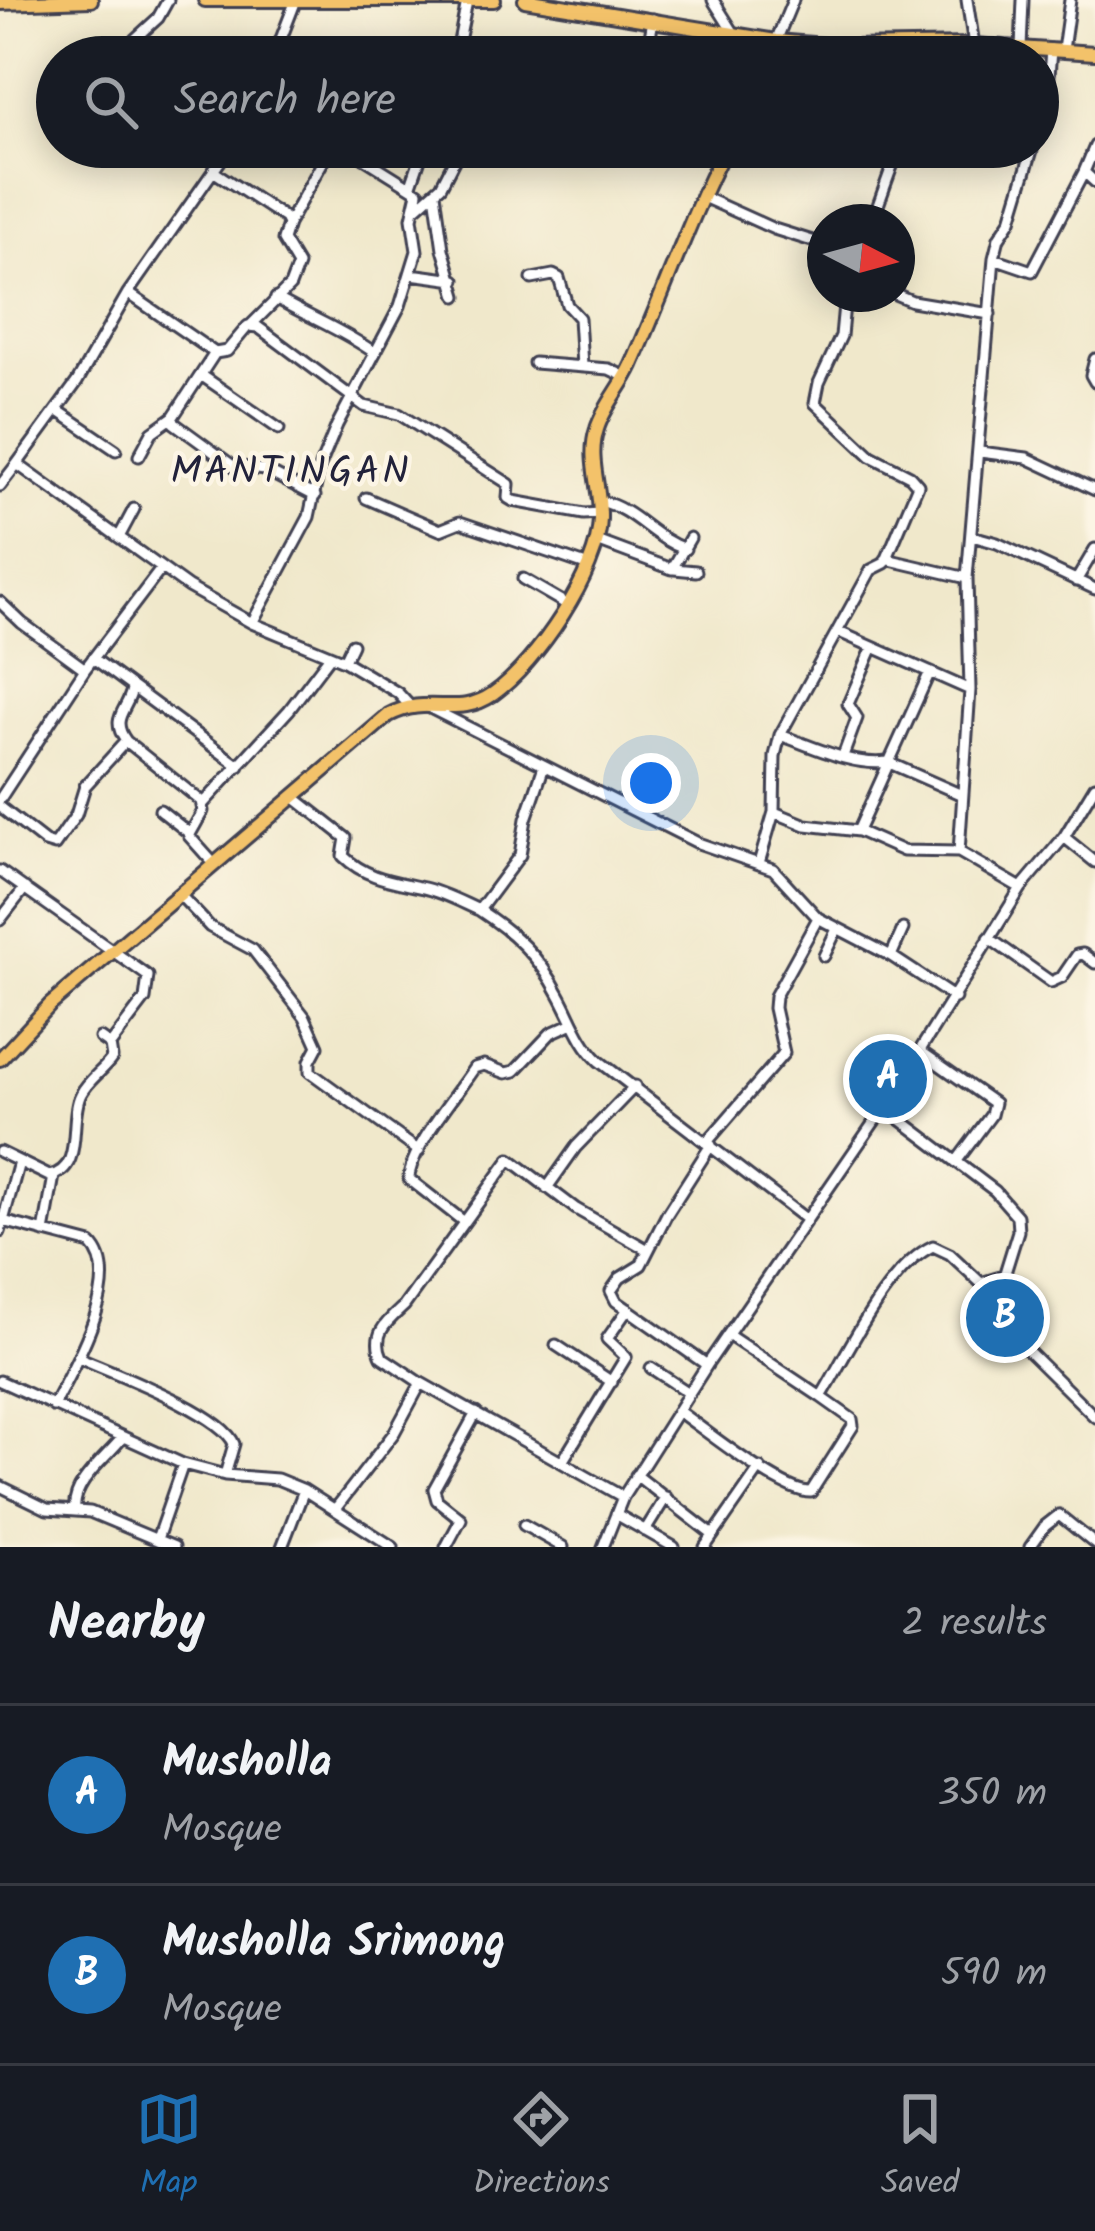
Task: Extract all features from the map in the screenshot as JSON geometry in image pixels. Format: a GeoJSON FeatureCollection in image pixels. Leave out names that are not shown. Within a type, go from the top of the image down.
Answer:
{"type":"FeatureCollection","features":[{"type":"Feature","properties":{"kind":"main road"},"geometry":{"type":"LineString","coordinates":[[0,3],[91,0]]}},
{"type":"Feature","properties":{"kind":"main road"},"geometry":{"type":"LineString","coordinates":[[205,0],[493,0]]}},
{"type":"Feature","properties":{"kind":"main road"},"geometry":{"type":"LineString","coordinates":[[526,0],[742,36]]}},
{"type":"Feature","properties":{"kind":"main road"},"geometry":{"type":"LineString","coordinates":[[1059,50],[1095,53]]}},
{"type":"Feature","properties":{"kind":"main road"},"geometry":{"type":"LineString","coordinates":[[1,1057],[40,1014],[389,715],[415,704],[464,707],[496,692],[568,605],[590,566],[597,541],[600,507],[593,464],[598,423],[634,360],[716,168]]}},
{"type":"Feature","properties":{"kind":"street"},"geometry":{"type":"LineString","coordinates":[[138,36],[158,18],[168,0]]}},
{"type":"Feature","properties":{"kind":"street"},"geometry":{"type":"LineString","coordinates":[[282,36],[296,0]]}},
{"type":"Feature","properties":{"kind":"street"},"geometry":{"type":"LineString","coordinates":[[713,0],[735,35]]}},
{"type":"Feature","properties":{"kind":"street"},"geometry":{"type":"LineString","coordinates":[[778,36],[793,0]]}},
{"type":"Feature","properties":{"kind":"street"},"geometry":{"type":"LineString","coordinates":[[967,0],[973,36]]}},
{"type":"Feature","properties":{"kind":"street"},"geometry":{"type":"LineString","coordinates":[[1022,36],[1023,0]]}},
{"type":"Feature","properties":{"kind":"street"},"geometry":{"type":"LineString","coordinates":[[1059,42],[1070,0]]}},
{"type":"Feature","properties":{"kind":"street"},"geometry":{"type":"LineString","coordinates":[[460,36],[467,1]]}},
{"type":"Feature","properties":{"kind":"street"},"geometry":{"type":"LineString","coordinates":[[650,36],[653,19]]}},
{"type":"Feature","properties":{"kind":"street"},"geometry":{"type":"LineString","coordinates":[[994,258],[1032,271],[1095,146]]}},
{"type":"Feature","properties":{"kind":"street"},"geometry":{"type":"LineString","coordinates":[[0,487],[57,410],[128,293],[215,168]]}},
{"type":"Feature","properties":{"kind":"street"},"geometry":{"type":"LineString","coordinates":[[128,293],[215,353],[227,352],[297,274],[298,265],[283,240],[319,168]]}},
{"type":"Feature","properties":{"kind":"street"},"geometry":{"type":"LineString","coordinates":[[252,623],[309,517],[320,466],[350,397],[394,320],[411,274],[417,250],[412,218],[418,192],[382,168]]}},
{"type":"Feature","properties":{"kind":"street"},"geometry":{"type":"LineString","coordinates":[[411,185],[417,168]]}},
{"type":"Feature","properties":{"kind":"street"},"geometry":{"type":"LineString","coordinates":[[416,208],[435,193],[449,168]]}},
{"type":"Feature","properties":{"kind":"street"},"geometry":{"type":"LineString","coordinates":[[878,204],[891,168]]}},
{"type":"Feature","properties":{"kind":"street"},"geometry":{"type":"LineString","coordinates":[[959,852],[970,690],[967,578],[994,258],[1027,168]]}},
{"type":"Feature","properties":{"kind":"street"},"geometry":{"type":"LineString","coordinates":[[213,171],[263,201],[288,224]]}},
{"type":"Feature","properties":{"kind":"street"},"geometry":{"type":"LineString","coordinates":[[1084,172],[1095,182]]}},
{"type":"Feature","properties":{"kind":"street"},"geometry":{"type":"LineString","coordinates":[[435,193],[443,248],[458,296]]}},
{"type":"Feature","properties":{"kind":"street"},"geometry":{"type":"LineString","coordinates":[[703,196],[807,239]]}},
{"type":"Feature","properties":{"kind":"street"},"geometry":{"type":"LineString","coordinates":[[411,274],[455,280]]}},
{"type":"Feature","properties":{"kind":"street"},"geometry":{"type":"LineString","coordinates":[[532,280],[559,278],[567,305],[579,318],[583,365]]}},
{"type":"Feature","properties":{"kind":"street"},"geometry":{"type":"LineString","coordinates":[[276,298],[320,324],[339,328],[375,353]]}},
{"type":"Feature","properties":{"kind":"street"},"geometry":{"type":"LineString","coordinates":[[915,301],[990,314]]}},
{"type":"Feature","properties":{"kind":"street"},"geometry":{"type":"LineString","coordinates":[[759,863],[774,812],[780,735],[871,570],[886,559],[917,482],[872,456],[818,408],[814,399],[841,336],[843,312]]}},
{"type":"Feature","properties":{"kind":"street"},"geometry":{"type":"LineString","coordinates":[[251,325],[350,397],[377,411],[399,414],[509,484],[508,497],[513,501],[562,511],[600,507],[629,511],[664,541],[685,549]]}},
{"type":"Feature","properties":{"kind":"street"},"geometry":{"type":"LineString","coordinates":[[139,456],[152,432],[173,417],[215,353]]}},
{"type":"Feature","properties":{"kind":"street"},"geometry":{"type":"LineString","coordinates":[[1095,359],[1091,375],[1095,382]]}},
{"type":"Feature","properties":{"kind":"street"},"geometry":{"type":"LineString","coordinates":[[534,363],[583,365],[626,376]]}},
{"type":"Feature","properties":{"kind":"street"},"geometry":{"type":"LineString","coordinates":[[202,375],[279,430]]}},
{"type":"Feature","properties":{"kind":"street"},"geometry":{"type":"LineString","coordinates":[[57,410],[116,450]]}},
{"type":"Feature","properties":{"kind":"street"},"geometry":{"type":"LineString","coordinates":[[173,417],[182,431],[233,466],[265,470],[314,496]]}},
{"type":"Feature","properties":{"kind":"street"},"geometry":{"type":"LineString","coordinates":[[980,452],[1027,458],[1095,490]]}},
{"type":"Feature","properties":{"kind":"street"},"geometry":{"type":"LineString","coordinates":[[17,464],[161,569],[252,623],[344,661],[415,704],[698,844],[759,863],[781,875],[818,918],[891,956],[955,998]]}},
{"type":"Feature","properties":{"kind":"street"},"geometry":{"type":"LineString","coordinates":[[366,499],[440,530],[460,522],[590,566]]}},
{"type":"Feature","properties":{"kind":"street"},"geometry":{"type":"LineString","coordinates":[[119,537],[134,509]]}},
{"type":"Feature","properties":{"kind":"street"},"geometry":{"type":"LineString","coordinates":[[972,536],[1095,589]]}},
{"type":"Feature","properties":{"kind":"street"},"geometry":{"type":"LineString","coordinates":[[674,569],[690,538]]}},
{"type":"Feature","properties":{"kind":"street"},"geometry":{"type":"LineString","coordinates":[[597,541],[674,569],[696,571]]}},
{"type":"Feature","properties":{"kind":"street"},"geometry":{"type":"LineString","coordinates":[[1076,581],[1095,550]]}},
{"type":"Feature","properties":{"kind":"street"},"geometry":{"type":"LineString","coordinates":[[886,559],[967,578]]}},
{"type":"Feature","properties":{"kind":"street"},"geometry":{"type":"LineString","coordinates":[[126,741],[86,786],[76,815],[55,845],[45,842],[0,803],[85,669],[161,569]]}},
{"type":"Feature","properties":{"kind":"street"},"geometry":{"type":"LineString","coordinates":[[523,579],[568,605]]}},
{"type":"Feature","properties":{"kind":"street"},"geometry":{"type":"LineString","coordinates":[[0,602],[85,669]]}},
{"type":"Feature","properties":{"kind":"street"},"geometry":{"type":"LineString","coordinates":[[839,632],[970,690]]}},
{"type":"Feature","properties":{"kind":"street"},"geometry":{"type":"LineString","coordinates":[[344,661],[352,644]]}},
{"type":"Feature","properties":{"kind":"street"},"geometry":{"type":"LineString","coordinates":[[844,756],[857,718],[848,704],[872,650]]}},
{"type":"Feature","properties":{"kind":"street"},"geometry":{"type":"LineString","coordinates":[[189,833],[202,815],[203,804],[330,656]]}},
{"type":"Feature","properties":{"kind":"street"},"geometry":{"type":"LineString","coordinates":[[93,658],[239,766]]}},
{"type":"Feature","properties":{"kind":"street"},"geometry":{"type":"LineString","coordinates":[[858,831],[929,674]]}},
{"type":"Feature","properties":{"kind":"street"},"geometry":{"type":"LineString","coordinates":[[132,689],[117,718],[126,741],[203,804]]}},
{"type":"Feature","properties":{"kind":"street"},"geometry":{"type":"LineString","coordinates":[[780,735],[875,764],[886,762],[962,795]]}},
{"type":"Feature","properties":{"kind":"street"},"geometry":{"type":"LineString","coordinates":[[479,910],[520,855],[543,769]]}},
{"type":"Feature","properties":{"kind":"street"},"geometry":{"type":"LineString","coordinates":[[0,775],[10,783]]}},
{"type":"Feature","properties":{"kind":"street"},"geometry":{"type":"LineString","coordinates":[[603,1547],[623,1497],[707,1365],[884,1107],[1021,888],[1064,837],[1095,786]]}},
{"type":"Feature","properties":{"kind":"street"},"geometry":{"type":"LineString","coordinates":[[294,797],[346,838],[345,860],[382,881],[425,888],[479,910],[520,939],[555,986],[589,1051],[807,1220]]}},
{"type":"Feature","properties":{"kind":"street"},"geometry":{"type":"LineString","coordinates":[[160,810],[189,833],[215,865]]}},
{"type":"Feature","properties":{"kind":"street"},"geometry":{"type":"LineString","coordinates":[[774,812],[806,825],[858,831],[903,851],[959,852],[1021,888]]}},
{"type":"Feature","properties":{"kind":"street"},"geometry":{"type":"LineString","coordinates":[[1064,837],[1095,862]]}},
{"type":"Feature","properties":{"kind":"street"},"geometry":{"type":"LineString","coordinates":[[0,871],[145,972],[149,983],[145,999],[105,1041],[111,1061],[84,1088],[76,1106],[71,1159],[54,1176],[44,1232]]}},
{"type":"Feature","properties":{"kind":"street"},"geometry":{"type":"LineString","coordinates":[[0,920],[25,888]]}},
{"type":"Feature","properties":{"kind":"street"},"geometry":{"type":"LineString","coordinates":[[181,895],[210,927],[253,950],[305,1017],[318,1046],[310,1072],[419,1151]]}},
{"type":"Feature","properties":{"kind":"street"},"geometry":{"type":"LineString","coordinates":[[707,1365],[628,1309],[611,1291],[620,1278],[638,1268],[709,1143],[784,1053],[774,1008],[776,995],[818,918]]}},
{"type":"Feature","properties":{"kind":"street"},"geometry":{"type":"LineString","coordinates":[[824,956],[837,929]]}},
{"type":"Feature","properties":{"kind":"street"},"geometry":{"type":"LineString","coordinates":[[891,956],[903,929]]}},
{"type":"Feature","properties":{"kind":"street"},"geometry":{"type":"LineString","coordinates":[[989,938],[1052,982],[1062,977],[1077,955],[1095,963]]}},
{"type":"Feature","properties":{"kind":"street"},"geometry":{"type":"LineString","coordinates":[[463,1222],[410,1179],[408,1172],[419,1151],[474,1068],[484,1065],[506,1073],[515,1071],[550,1033],[573,1023]]}},
{"type":"Feature","properties":{"kind":"street"},"geometry":{"type":"LineString","coordinates":[[920,1051],[994,1103],[992,1115],[956,1162]]}},
{"type":"Feature","properties":{"kind":"street"},"geometry":{"type":"LineString","coordinates":[[547,1188],[576,1147],[635,1086]]}},
{"type":"Feature","properties":{"kind":"street"},"geometry":{"type":"LineString","coordinates":[[884,1107],[995,1191],[1017,1216],[1018,1231],[1004,1276],[1022,1344],[1095,1418]]}},
{"type":"Feature","properties":{"kind":"street"},"geometry":{"type":"LineString","coordinates":[[0,1153],[54,1176]]}},
{"type":"Feature","properties":{"kind":"street"},"geometry":{"type":"LineString","coordinates":[[623,1497],[421,1383],[382,1357],[378,1338],[382,1326],[404,1306],[510,1159],[610,1231],[648,1250]]}},
{"type":"Feature","properties":{"kind":"street"},"geometry":{"type":"LineString","coordinates":[[19,1162],[2,1204],[2,1227],[91,1244],[101,1260],[101,1293],[78,1358],[53,1406]]}},
{"type":"Feature","properties":{"kind":"street"},"geometry":{"type":"LineString","coordinates":[[821,1397],[887,1288],[921,1252],[933,1246],[944,1250],[981,1283],[1004,1276]]}},
{"type":"Feature","properties":{"kind":"street"},"geometry":{"type":"LineString","coordinates":[[562,1462],[626,1356],[607,1340],[628,1309]]}},
{"type":"Feature","properties":{"kind":"street"},"geometry":{"type":"LineString","coordinates":[[678,1411],[801,1492],[816,1488],[853,1423],[728,1335]]}},
{"type":"Feature","properties":{"kind":"street"},"geometry":{"type":"LineString","coordinates":[[556,1345],[612,1382]]}},
{"type":"Feature","properties":{"kind":"street"},"geometry":{"type":"LineString","coordinates":[[78,1358],[155,1391],[223,1428],[234,1444],[225,1475]]}},
{"type":"Feature","properties":{"kind":"street"},"geometry":{"type":"LineString","coordinates":[[651,1368],[689,1393]]}},
{"type":"Feature","properties":{"kind":"street"},"geometry":{"type":"LineString","coordinates":[[0,1381],[183,1464],[225,1475],[271,1478],[304,1490],[393,1547]]}},
{"type":"Feature","properties":{"kind":"street"},"geometry":{"type":"LineString","coordinates":[[336,1508],[394,1433],[421,1383]]}},
{"type":"Feature","properties":{"kind":"street"},"geometry":{"type":"LineString","coordinates":[[446,1547],[461,1519],[437,1499],[434,1490],[476,1413]]}},
{"type":"Feature","properties":{"kind":"street"},"geometry":{"type":"LineString","coordinates":[[75,1511],[78,1486],[122,1438]]}},
{"type":"Feature","properties":{"kind":"street"},"geometry":{"type":"LineString","coordinates":[[0,1486],[47,1509],[90,1512],[166,1544],[183,1464]]}},
{"type":"Feature","properties":{"kind":"street"},"geometry":{"type":"LineString","coordinates":[[705,1547],[760,1468]]}},
{"type":"Feature","properties":{"kind":"street"},"geometry":{"type":"LineString","coordinates":[[636,1475],[713,1535]]}},
{"type":"Feature","properties":{"kind":"street"},"geometry":{"type":"LineString","coordinates":[[281,1547],[304,1490]]}},
{"type":"Feature","properties":{"kind":"street"},"geometry":{"type":"LineString","coordinates":[[645,1531],[666,1497]]}},
{"type":"Feature","properties":{"kind":"street"},"geometry":{"type":"LineString","coordinates":[[616,1514],[674,1547]]}},
{"type":"Feature","properties":{"kind":"street"},"geometry":{"type":"LineString","coordinates":[[1030,1547],[1059,1515],[1095,1544]]}},
{"type":"Feature","properties":{"kind":"street"},"geometry":{"type":"LineString","coordinates":[[524,1526],[563,1547]]}},
{"type":"Feature","properties":{"kind":"place","name":"Musholla"},"geometry":{"type":"Point","coordinates":[888,1079]}},
{"type":"Feature","properties":{"kind":"place","name":"Musholla Srimong"},"geometry":{"type":"Point","coordinates":[1005,1318]}},
{"type":"Feature","properties":{"kind":"district","name":"MANTINGAN"},"geometry":{"type":"Point","coordinates":[291,469]}}]}
